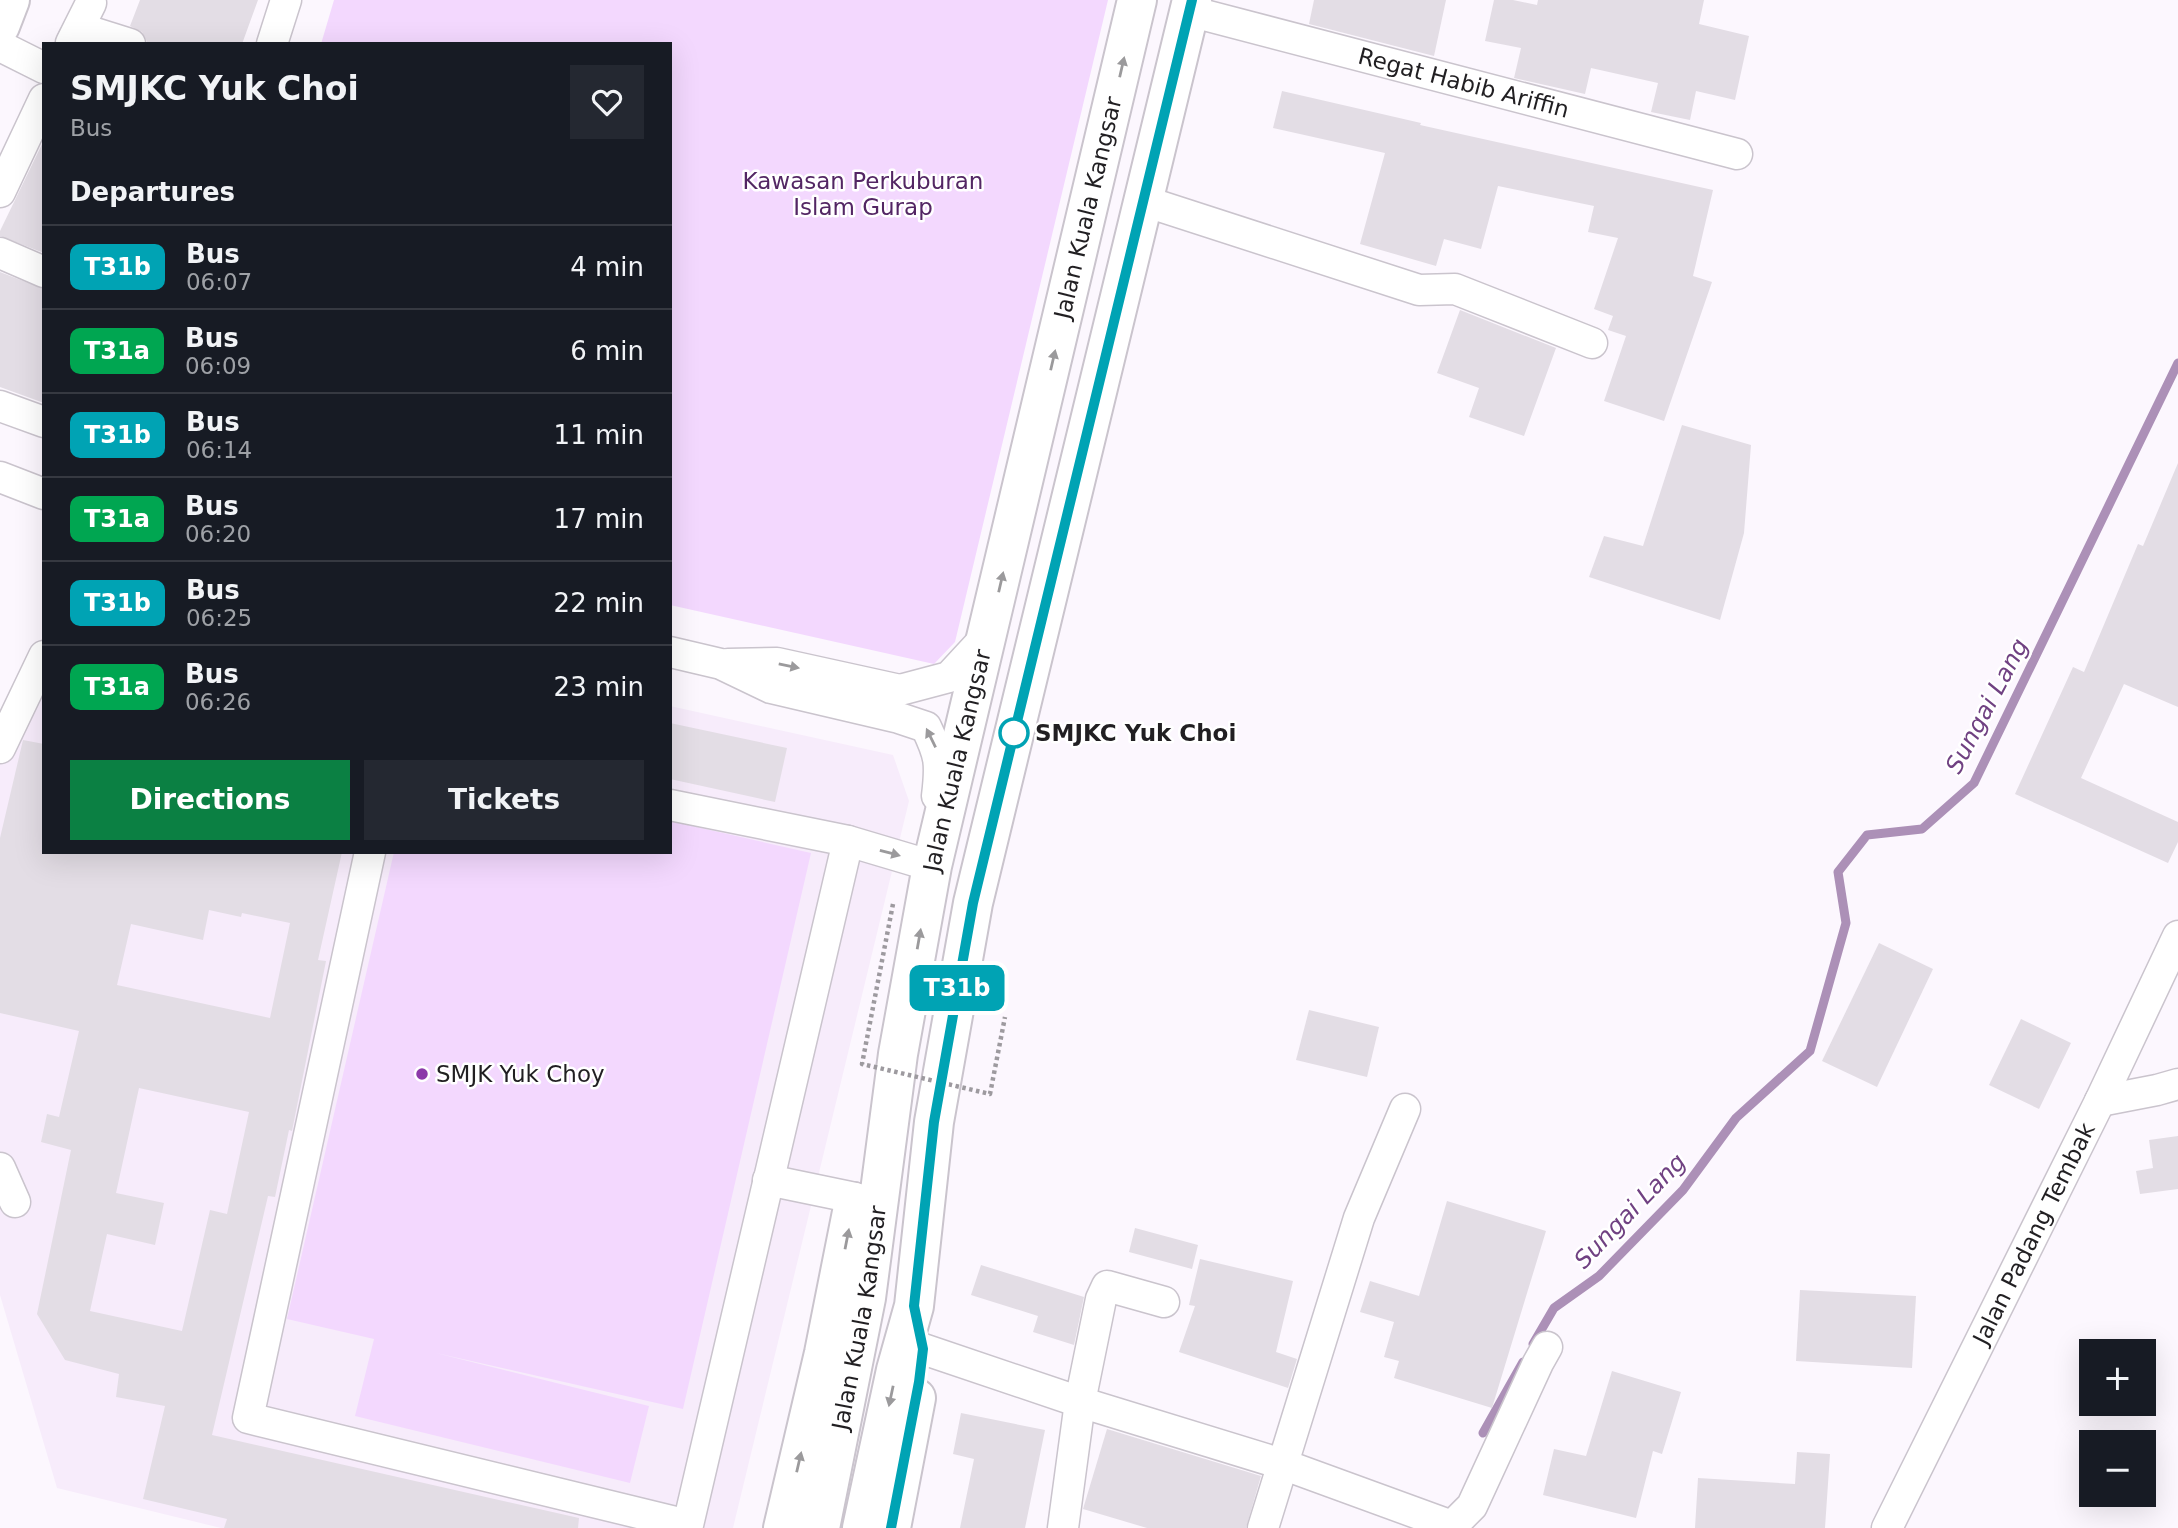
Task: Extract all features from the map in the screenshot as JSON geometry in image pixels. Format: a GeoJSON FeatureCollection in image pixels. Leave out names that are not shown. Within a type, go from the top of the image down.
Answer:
{"type":"FeatureCollection","features":[{"type":"Feature","properties":{"kind":"main road"},"geometry":{"type":"LineString","coordinates":[[0,25],[10,0]]}},
{"type":"Feature","properties":{"kind":"main road","name":"Jalan Kuala Kangsar"},"geometry":{"type":"LineString","coordinates":[[820,1528],[866,1297],[898,1054],[932,866],[1137,0]]}},
{"type":"Feature","properties":{"kind":"main road","name":"Jalan Kuala Kangsar"},"geometry":{"type":"LineString","coordinates":[[862,1528],[896,1370],[914,1306],[934,1122],[973,903],[1190,6]]}},
{"type":"Feature","properties":{"kind":"main road"},"geometry":{"type":"LineString","coordinates":[[783,1528],[824,1353],[855,1198],[898,1054]]}},
{"type":"Feature","properties":{"kind":"main road"},"geometry":{"type":"LineString","coordinates":[[891,1528],[923,1349],[914,1306]]}},
{"type":"Feature","properties":{"kind":"street"},"geometry":{"type":"LineString","coordinates":[[273,42],[286,0]]}},
{"type":"Feature","properties":{"kind":"street","name":"Regat Habib Ariffin"},"geometry":{"type":"LineString","coordinates":[[1190,6],[1737,154]]}},
{"type":"Feature","properties":{"kind":"street"},"geometry":{"type":"LineString","coordinates":[[80,25],[125,42]]}},
{"type":"Feature","properties":{"kind":"street"},"geometry":{"type":"LineString","coordinates":[[0,46],[42,67]]}},
{"type":"Feature","properties":{"kind":"street"},"geometry":{"type":"LineString","coordinates":[[0,192],[42,103]]}},
{"type":"Feature","properties":{"kind":"street"},"geometry":{"type":"LineString","coordinates":[[1144,201],[1419,290],[1455,289],[1592,343]]}},
{"type":"Feature","properties":{"kind":"street"},"geometry":{"type":"LineString","coordinates":[[0,253],[42,271]]}},
{"type":"Feature","properties":{"kind":"street"},"geometry":{"type":"LineString","coordinates":[[0,406],[42,421]]}},
{"type":"Feature","properties":{"kind":"street"},"geometry":{"type":"LineString","coordinates":[[0,477],[42,493]]}},
{"type":"Feature","properties":{"kind":"street"},"geometry":{"type":"LineString","coordinates":[[721,664],[777,663],[900,690],[949,677],[989,634]]}},
{"type":"Feature","properties":{"kind":"street"},"geometry":{"type":"LineString","coordinates":[[672,652],[721,664],[771,688],[899,718],[926,727],[941,768],[936,801],[942,828]]}},
{"type":"Feature","properties":{"kind":"street"},"geometry":{"type":"LineString","coordinates":[[0,748],[42,660]]}},
{"type":"Feature","properties":{"kind":"street"},"geometry":{"type":"LineString","coordinates":[[672,805],[848,841],[932,866]]}},
{"type":"Feature","properties":{"kind":"street"},"geometry":{"type":"LineString","coordinates":[[370,854],[248,1418],[688,1525],[848,841]]}},
{"type":"Feature","properties":{"kind":"street","name":"Jalan Padang Tembak"},"geometry":{"type":"LineString","coordinates":[[1887,1528],[2100,1101],[2178,936]]}},
{"type":"Feature","properties":{"kind":"street"},"geometry":{"type":"LineString","coordinates":[[2100,1101],[2178,1084]]}},
{"type":"Feature","properties":{"kind":"street"},"geometry":{"type":"LineString","coordinates":[[1263,1528],[1359,1219],[1405,1109]]}},
{"type":"Feature","properties":{"kind":"street"},"geometry":{"type":"LineString","coordinates":[[0,1168],[15,1202]]}},
{"type":"Feature","properties":{"kind":"street"},"geometry":{"type":"LineString","coordinates":[[768,1180],[855,1198]]}},
{"type":"Feature","properties":{"kind":"street"},"geometry":{"type":"LineString","coordinates":[[1063,1528],[1080,1402],[1101,1299],[1107,1286],[1164,1301]]}},
{"type":"Feature","properties":{"kind":"street"},"geometry":{"type":"LineString","coordinates":[[923,1349],[1080,1402],[1282,1464],[1452,1527],[1472,1506],[1547,1347]]}},
{"type":"Feature","properties":{"kind":"path"},"geometry":{"type":"LineString","coordinates":[[893,904],[862,1064],[990,1094],[1005,1017]]}},
{"type":"Feature","properties":{"kind":"shaded area","name":"SMJK Yuk Choy"},"geometry":{"type":"Polygon","coordinates":[[[42,681],[42,854],[672,854],[672,706],[893,755],[909,801],[733,1528],[221,1528],[57,1488],[0,1295],[0,763],[42,681]]]}},
{"type":"Feature","properties":{"kind":"green space","name":"Kawasan Perkuburan Islam Gurap"},"geometry":{"type":"Polygon","coordinates":[[[334,0],[1108,0],[955,642],[934,664],[672,605],[672,42],[322,42],[334,0]]]}},
{"type":"Feature","properties":{"kind":"green space"},"geometry":{"type":"Polygon","coordinates":[[[672,821],[811,853],[683,1409],[436,1353],[649,1406],[630,1483],[355,1416],[374,1339],[287,1319],[394,854],[672,854],[672,821]]]}},
{"type":"Feature","properties":{"kind":"building"},"geometry":{"type":"Polygon","coordinates":[[[140,0],[258,0],[243,42],[147,42],[142,32],[130,26],[140,0]]]}},
{"type":"Feature","properties":{"kind":"building"},"geometry":{"type":"Polygon","coordinates":[[[1314,0],[1446,0],[1434,56],[1309,24],[1314,0]]]}},
{"type":"Feature","properties":{"kind":"building"},"geometry":{"type":"Polygon","coordinates":[[[1494,0],[1513,0],[1537,5],[1538,0],[1704,0],[1699,24],[1749,36],[1735,100],[1696,91],[1690,120],[1651,112],[1658,83],[1591,68],[1585,94],[1514,78],[1521,48],[1485,41],[1494,0]]]}},
{"type":"Feature","properties":{"kind":"building"},"geometry":{"type":"Polygon","coordinates":[[[1282,91],[1421,123],[1420,125],[1713,190],[1693,276],[1712,282],[1664,421],[1604,401],[1626,336],[1608,330],[1613,316],[1594,309],[1618,238],[1588,232],[1594,206],[1498,186],[1481,249],[1444,239],[1436,266],[1360,244],[1385,153],[1273,128],[1282,91]]]}},
{"type":"Feature","properties":{"kind":"building"},"geometry":{"type":"Polygon","coordinates":[[[42,144],[42,252],[0,236],[42,144]]]}},
{"type":"Feature","properties":{"kind":"building"},"geometry":{"type":"Polygon","coordinates":[[[0,272],[42,288],[42,402],[0,387],[0,272]]]}},
{"type":"Feature","properties":{"kind":"building"},"geometry":{"type":"Polygon","coordinates":[[[1460,310],[1556,348],[1524,436],[1469,417],[1479,388],[1437,373],[1460,310]]]}},
{"type":"Feature","properties":{"kind":"building"},"geometry":{"type":"Polygon","coordinates":[[[1682,425],[1751,445],[1744,533],[1720,620],[1589,577],[1604,536],[1643,546],[1682,425]]]}},
{"type":"Feature","properties":{"kind":"building"},"geometry":{"type":"Polygon","coordinates":[[[2178,463],[2178,707],[2124,684],[2081,778],[2178,822],[2178,842],[2168,863],[2015,794],[2073,667],[2084,672],[2138,544],[2143,546],[2178,463]]]}},
{"type":"Feature","properties":{"kind":"building"},"geometry":{"type":"Polygon","coordinates":[[[672,723],[787,748],[775,802],[672,779],[672,723]]]}},
{"type":"Feature","properties":{"kind":"building"},"geometry":{"type":"Polygon","coordinates":[[[23,740],[42,744],[42,854],[342,854],[318,960],[326,961],[292,1131],[289,1130],[275,1197],[268,1196],[212,1435],[579,1518],[578,1528],[224,1528],[227,1519],[143,1499],[165,1406],[116,1397],[119,1374],[65,1360],[37,1314],[71,1150],[41,1142],[47,1114],[59,1117],[79,1031],[0,1013],[0,838],[23,740]],[[209,910],[203,940],[131,924],[117,985],[270,1018],[290,923],[242,913],[241,917],[209,910]],[[139,1088],[116,1193],[164,1203],[155,1245],[107,1234],[90,1311],[182,1331],[210,1210],[227,1214],[249,1112],[139,1088]]]}},
{"type":"Feature","properties":{"kind":"building"},"geometry":{"type":"Polygon","coordinates":[[[1879,943],[1933,969],[1877,1087],[1822,1061],[1879,943]]]}},
{"type":"Feature","properties":{"kind":"building"},"geometry":{"type":"Polygon","coordinates":[[[1309,1010],[1379,1027],[1367,1077],[1296,1060],[1309,1010]]]}},
{"type":"Feature","properties":{"kind":"building"},"geometry":{"type":"Polygon","coordinates":[[[2021,1019],[2071,1043],[2039,1109],[1989,1085],[2021,1019]]]}},
{"type":"Feature","properties":{"kind":"building"},"geometry":{"type":"Polygon","coordinates":[[[2178,1136],[2178,1189],[2140,1194],[2136,1171],[2153,1168],[2149,1140],[2178,1136]]]}},
{"type":"Feature","properties":{"kind":"building"},"geometry":{"type":"Polygon","coordinates":[[[1447,1201],[1546,1231],[1492,1408],[1394,1378],[1399,1361],[1384,1357],[1394,1322],[1360,1312],[1370,1281],[1419,1296],[1447,1201]]]}},
{"type":"Feature","properties":{"kind":"building"},"geometry":{"type":"Polygon","coordinates":[[[1135,1228],[1198,1245],[1192,1269],[1129,1252],[1135,1228]]]}},
{"type":"Feature","properties":{"kind":"building"},"geometry":{"type":"Polygon","coordinates":[[[1200,1259],[1293,1281],[1276,1352],[1297,1359],[1288,1388],[1179,1352],[1195,1306],[1189,1305],[1200,1259]]]}},
{"type":"Feature","properties":{"kind":"building"},"geometry":{"type":"Polygon","coordinates":[[[981,1265],[1084,1297],[1074,1345],[1033,1332],[1038,1316],[971,1295],[981,1265]]]}},
{"type":"Feature","properties":{"kind":"building"},"geometry":{"type":"Polygon","coordinates":[[[1800,1290],[1916,1296],[1912,1368],[1796,1361],[1800,1290]]]}},
{"type":"Feature","properties":{"kind":"building"},"geometry":{"type":"Polygon","coordinates":[[[1612,1371],[1681,1392],[1662,1454],[1653,1451],[1636,1518],[1543,1495],[1554,1449],[1586,1456],[1612,1371]]]}},
{"type":"Feature","properties":{"kind":"building"},"geometry":{"type":"Polygon","coordinates":[[[961,1413],[1045,1430],[1025,1528],[960,1528],[974,1459],[953,1454],[961,1413]]]}},
{"type":"Feature","properties":{"kind":"building"},"geometry":{"type":"Polygon","coordinates":[[[1107,1429],[1261,1476],[1246,1528],[1147,1528],[1083,1509],[1107,1429]]]}},
{"type":"Feature","properties":{"kind":"building"},"geometry":{"type":"Polygon","coordinates":[[[1797,1452],[1830,1454],[1825,1528],[1695,1528],[1698,1478],[1795,1484],[1797,1452]]]}},
{"type":"Feature","properties":{"kind":"waterway","name":"Sungai Lang"},"geometry":{"type":"LineString","coordinates":[[1533,1344],[1554,1308],[1599,1276],[1683,1190],[1736,1118],[1810,1051],[1846,923],[1838,872],[1867,835],[1922,829],[1974,783],[2178,363]]}},
{"type":"Feature","properties":{"kind":"waterway","name":"Sungai Lang"},"geometry":{"type":"LineString","coordinates":[[1483,1433],[1523,1362]]}},
{"type":"Feature","properties":{"kind":"bus line","name":"T31b"},"geometry":{"type":"LineString","coordinates":[[891,1528],[923,1349],[914,1306],[934,1122],[973,903],[1192,0]]}},
{"type":"Feature","properties":{"kind":"place","name":"SMJKC Yuk Choi"},"geometry":{"type":"Point","coordinates":[1014,733]}},
{"type":"Feature","properties":{"kind":"place","name":"SMJK Yuk Choy"},"geometry":{"type":"Point","coordinates":[422,1074]}}]}
